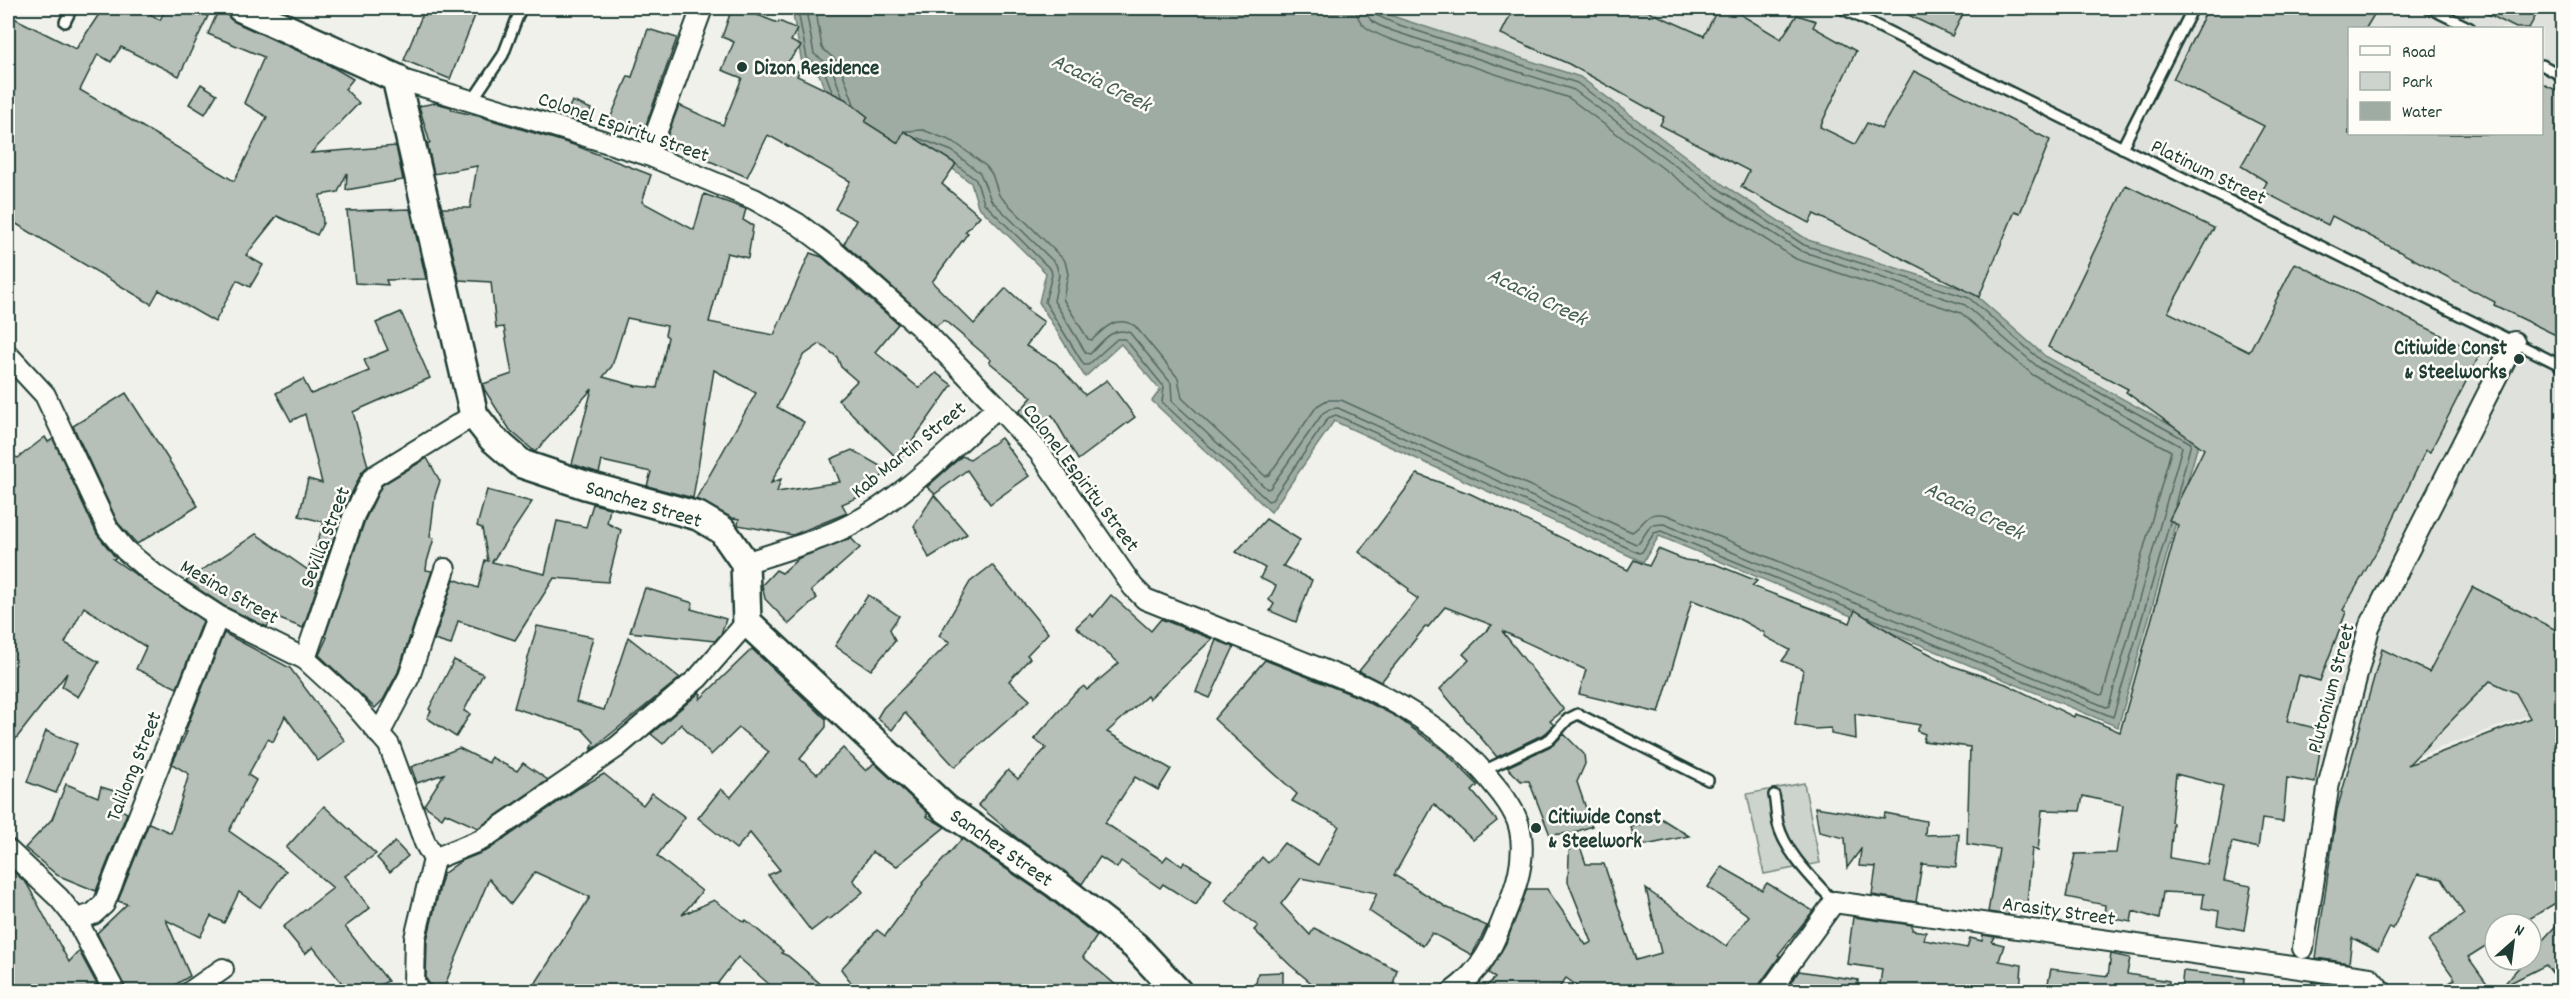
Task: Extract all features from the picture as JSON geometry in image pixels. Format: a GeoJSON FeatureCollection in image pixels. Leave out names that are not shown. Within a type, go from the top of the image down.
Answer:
{"type":"FeatureCollection","features":[{"type":"Feature","properties":{"kind":"street"},"geometry":{"type":"LineString","coordinates":[[241,8],[396,78]]}},
{"type":"Feature","properties":{"kind":"street"},"geometry":{"type":"LineString","coordinates":[[648,155],[702,8]]}},
{"type":"Feature","properties":{"kind":"street","name":"Colonel Espiritu Street"},"geometry":{"type":"LineString","coordinates":[[396,78],[648,155],[754,199],[798,224],[830,248],[920,327],[998,407],[1040,453],[1133,586],[1145,598],[1363,686],[1393,700],[1445,734],[1483,771],[1503,796],[1520,828],[1522,844],[1519,876],[1485,960],[1474,974],[1452,992]]}},
{"type":"Feature","properties":{"kind":"street","name":"Sanchez Street"},"geometry":{"type":"LineString","coordinates":[[396,78],[474,415],[492,438],[522,464],[585,485],[698,516],[722,530],[745,563]]}},
{"type":"Feature","properties":{"kind":"street","name":"Plutonium Street"},"geometry":{"type":"LineString","coordinates":[[2303,948],[2329,783],[2369,628],[2514,342]]}},
{"type":"Feature","properties":{"kind":"street","name":"Mesina Street"},"geometry":{"type":"LineString","coordinates":[[8,355],[45,395],[108,529],[125,550],[155,575],[219,616],[305,659],[352,702],[389,745],[425,843],[434,859]]}},
{"type":"Feature","properties":{"kind":"street","name":"Kab Martin Street"},"geometry":{"type":"LineString","coordinates":[[745,563],[813,541],[853,524],[900,493],[998,407]]}},
{"type":"Feature","properties":{"kind":"street","name":"Sevilla Street"},"geometry":{"type":"LineString","coordinates":[[305,659],[354,515],[373,477],[474,415]]}},
{"type":"Feature","properties":{"kind":"street"},"geometry":{"type":"LineString","coordinates":[[421,992],[414,984],[415,938],[434,859],[481,840],[617,747],[698,678],[747,622],[745,563]]}},
{"type":"Feature","properties":{"kind":"street"},"geometry":{"type":"LineString","coordinates":[[379,734],[410,676],[445,568]]}},
{"type":"Feature","properties":{"kind":"street","name":"Talilong Street"},"geometry":{"type":"LineString","coordinates":[[76,919],[93,914],[104,904],[219,616]]}},
{"type":"Feature","properties":{"kind":"street","name":"Sanchez Street"},"geometry":{"type":"LineString","coordinates":[[747,622],[946,808],[1055,883],[1135,946],[1178,992]]}},
{"type":"Feature","properties":{"kind":"street"},"geometry":{"type":"LineString","coordinates":[[8,850],[59,897],[76,919],[115,992]]}},
{"type":"Feature","properties":{"kind":"street"},"geometry":{"type":"LineString","coordinates":[[1768,992],[1834,902]]}},
{"type":"Feature","properties":{"kind":"street","name":"Arasity Street"},"geometry":{"type":"LineString","coordinates":[[1834,902],[2370,978],[2382,992]]}},
{"type":"Feature","properties":{"kind":"street"},"geometry":{"type":"LineString","coordinates":[[190,992],[223,969]]}},
{"type":"Feature","properties":{"kind":"lane"},"geometry":{"type":"LineString","coordinates":[[65,22],[72,8]]}},
{"type":"Feature","properties":{"kind":"lane"},"geometry":{"type":"LineString","coordinates":[[472,101],[502,55],[521,8]]}},
{"type":"Feature","properties":{"kind":"lane","name":"Platinum Street"},"geometry":{"type":"LineString","coordinates":[[1841,8],[2562,366]]}},
{"type":"Feature","properties":{"kind":"lane"},"geometry":{"type":"LineString","coordinates":[[2122,148],[2193,8]]}},
{"type":"Feature","properties":{"kind":"lane"},"geometry":{"type":"LineString","coordinates":[[2429,8],[2468,27]]}},
{"type":"Feature","properties":{"kind":"lane"},"geometry":{"type":"LineString","coordinates":[[2543,66],[2562,76]]}},
{"type":"Feature","properties":{"kind":"lane"},"geometry":{"type":"LineString","coordinates":[[1483,771],[1550,740],[1568,718],[1578,714],[1708,780]]}},
{"type":"Feature","properties":{"kind":"lane"},"geometry":{"type":"LineString","coordinates":[[1774,795],[1779,825],[1785,841],[1809,874],[1834,902]]}},
{"type":"Feature","properties":{"kind":"lane","name":"Plutonium Street"},"geometry":{"type":"LineString","coordinates":[[2300,969],[2303,948]]}},
{"type":"Feature","properties":{"kind":"shaded area"},"geometry":{"type":"Polygon","coordinates":[[[1373,8],[2562,8],[2562,703],[2383,769],[2348,770],[2118,727],[2199,441],[2045,356],[1972,292],[1808,240],[1725,186],[1373,8]]]}},
{"type":"Feature","properties":{"kind":"green space"},"geometry":{"type":"Polygon","coordinates":[[[1804,783],[1820,863],[1764,874],[1747,794],[1804,783]]]}},
{"type":"Feature","properties":{"kind":"water","name":"Acacia Creek"},"geometry":{"type":"Polygon","coordinates":[[[796,8],[1373,8],[1580,77],[1725,186],[1808,240],[1972,292],[2045,356],[2199,441],[2118,727],[1659,536],[1643,562],[1334,421],[1271,512],[1152,401],[1160,390],[1121,344],[1085,377],[1039,302],[1046,273],[978,206],[971,183],[945,163],[836,121],[819,74],[802,63],[793,15],[796,8]]]}},
{"type":"Feature","properties":{"kind":"building"},"geometry":{"type":"Polygon","coordinates":[[[103,8],[140,8],[160,20],[166,8],[190,8],[208,16],[179,76],[121,47],[111,62],[98,54],[80,90],[234,181],[267,117],[244,103],[264,57],[208,34],[218,11],[235,22],[329,65],[353,79],[345,89],[359,103],[311,153],[396,146],[403,180],[346,190],[347,173],[338,192],[320,195],[323,223],[317,235],[277,216],[246,255],[263,265],[250,287],[237,280],[215,322],[159,290],[151,304],[8,219],[8,15],[76,49],[103,8]]]}},
{"type":"Feature","properties":{"kind":"building"},"geometry":{"type":"Polygon","coordinates":[[[425,8],[478,8],[450,79],[404,60],[425,8]]]}},
{"type":"Feature","properties":{"kind":"building"},"geometry":{"type":"Polygon","coordinates":[[[732,8],[739,8],[797,29],[791,41],[801,46],[785,65],[799,72],[797,76],[845,99],[868,117],[865,122],[898,143],[904,131],[956,164],[942,184],[980,216],[965,232],[968,233],[932,282],[974,324],[1006,288],[1028,308],[1026,309],[1044,322],[1026,346],[1056,363],[1085,395],[1107,380],[1135,417],[1078,460],[1052,415],[1035,430],[1019,412],[1032,397],[989,362],[991,360],[944,320],[936,326],[844,244],[856,220],[835,209],[850,181],[768,135],[747,177],[665,142],[679,105],[723,125],[742,78],[722,70],[734,42],[722,37],[732,8]]]}},
{"type":"Feature","properties":{"kind":"building"},"geometry":{"type":"Polygon","coordinates":[[[1514,8],[1641,8],[1704,36],[1718,8],[1730,8],[1781,39],[1797,15],[1816,21],[1813,27],[1856,51],[1820,127],[1855,144],[1867,123],[1881,129],[1914,71],[2050,140],[2020,213],[2015,211],[1979,297],[1814,214],[1809,223],[1741,187],[1749,171],[1660,125],[1664,117],[1569,64],[1501,34],[1514,8]]]}},
{"type":"Feature","properties":{"kind":"building"},"geometry":{"type":"Polygon","coordinates":[[[1894,8],[1966,8],[1952,36],[1894,8]]]}},
{"type":"Feature","properties":{"kind":"building"},"geometry":{"type":"Polygon","coordinates":[[[2208,8],[2378,8],[2367,27],[2348,27],[2348,135],[2543,135],[2543,84],[2562,93],[2562,338],[2494,305],[2495,302],[2332,216],[2328,225],[2262,191],[2267,182],[2241,166],[2264,126],[2173,79],[2208,8]]]}},
{"type":"Feature","properties":{"kind":"building"},"geometry":{"type":"Polygon","coordinates":[[[2476,8],[2540,8],[2530,27],[2514,27],[2476,8]]]}},
{"type":"Feature","properties":{"kind":"building"},"geometry":{"type":"Polygon","coordinates":[[[648,29],[677,38],[643,133],[610,119],[628,76],[632,77],[648,29]]]}},
{"type":"Feature","properties":{"kind":"building"},"geometry":{"type":"Polygon","coordinates":[[[201,84],[217,94],[205,114],[189,104],[201,84]]]}},
{"type":"Feature","properties":{"kind":"building"},"geometry":{"type":"Polygon","coordinates":[[[572,101],[591,109],[585,123],[565,117],[572,101]]]}},
{"type":"Feature","properties":{"kind":"building"},"geometry":{"type":"Polygon","coordinates":[[[435,103],[451,107],[452,110],[574,145],[651,175],[642,202],[694,230],[704,194],[746,209],[743,220],[753,226],[748,258],[727,253],[709,322],[774,335],[810,253],[822,257],[898,324],[875,352],[919,388],[936,373],[952,385],[899,460],[838,400],[857,381],[841,367],[837,357],[820,344],[803,356],[777,407],[804,422],[771,483],[781,479],[777,492],[840,482],[831,459],[852,450],[889,471],[866,488],[868,493],[842,504],[847,513],[793,535],[738,525],[739,519],[732,518],[696,499],[756,393],[714,370],[693,498],[647,486],[651,472],[602,461],[599,473],[572,464],[592,389],[535,452],[510,430],[484,389],[483,384],[512,374],[504,327],[496,328],[491,282],[459,280],[442,208],[470,208],[477,166],[434,174],[427,143],[430,143],[419,106],[435,103]],[[627,318],[612,366],[603,377],[636,386],[657,388],[668,337],[665,335],[667,326],[627,318]]]}},
{"type":"Feature","properties":{"kind":"building"},"geometry":{"type":"Polygon","coordinates":[[[2126,185],[2214,228],[2168,312],[2249,352],[2295,263],[2480,354],[2430,452],[2426,450],[2384,538],[2343,610],[2346,612],[2320,681],[2299,675],[2287,721],[2323,730],[2315,783],[2287,778],[2283,822],[2262,819],[2258,848],[2232,842],[2224,881],[2251,886],[2244,930],[2217,925],[2219,911],[2202,908],[2204,894],[2163,892],[2159,919],[2133,911],[2131,922],[2104,917],[2105,905],[2066,897],[2075,854],[2116,853],[2123,805],[2083,796],[2080,811],[2042,810],[2038,851],[2032,848],[2027,904],[2016,902],[2008,915],[1988,912],[1999,849],[1967,844],[1970,747],[1923,741],[1925,734],[1917,731],[1920,725],[1855,714],[1856,739],[1831,734],[1831,728],[1814,729],[1795,725],[1803,669],[1782,661],[1790,650],[1737,618],[1692,600],[1659,713],[1579,694],[1586,670],[1502,631],[1564,710],[1550,721],[1554,725],[1546,733],[1497,757],[1440,689],[1469,660],[1463,654],[1492,625],[1445,607],[1428,627],[1426,626],[1381,682],[1359,671],[1418,599],[1408,592],[1409,589],[1359,552],[1417,474],[1471,494],[1628,570],[1634,560],[1649,566],[1658,549],[1685,560],[1715,564],[1757,581],[1752,586],[1850,623],[1855,610],[1901,639],[1953,666],[2006,684],[2074,717],[2075,714],[2120,732],[2178,525],[2169,520],[2204,449],[2126,392],[2128,389],[2048,347],[2126,185]],[[2176,774],[2170,858],[2208,865],[2223,786],[2176,774]]]}},
{"type":"Feature","properties":{"kind":"building"},"geometry":{"type":"Polygon","coordinates":[[[410,209],[426,279],[386,280],[388,285],[355,283],[347,211],[410,209]]]}},
{"type":"Feature","properties":{"kind":"building"},"geometry":{"type":"Polygon","coordinates":[[[401,312],[430,378],[353,412],[368,466],[362,472],[343,511],[303,628],[272,616],[267,627],[224,606],[186,581],[256,534],[308,570],[324,522],[299,516],[308,479],[322,483],[305,414],[291,421],[276,393],[303,379],[311,394],[369,371],[364,360],[388,350],[376,323],[401,312]]]}},
{"type":"Feature","properties":{"kind":"building"},"geometry":{"type":"Polygon","coordinates":[[[126,393],[198,506],[137,544],[118,523],[73,426],[126,393]]]}},
{"type":"Feature","properties":{"kind":"building"},"geometry":{"type":"Polygon","coordinates":[[[45,437],[48,442],[53,439],[97,534],[116,558],[113,559],[203,621],[177,688],[136,669],[146,647],[84,607],[65,643],[99,662],[78,697],[62,687],[67,673],[8,749],[8,454],[18,458],[45,437]]]}},
{"type":"Feature","properties":{"kind":"building"},"geometry":{"type":"Polygon","coordinates":[[[1001,438],[1029,476],[990,504],[967,470],[935,494],[927,487],[962,456],[970,459],[1001,438]]]}},
{"type":"Feature","properties":{"kind":"building"},"geometry":{"type":"Polygon","coordinates":[[[427,458],[440,481],[435,496],[430,537],[434,538],[426,570],[432,571],[398,672],[383,700],[375,708],[319,655],[365,520],[382,485],[427,458]]]}},
{"type":"Feature","properties":{"kind":"building"},"geometry":{"type":"Polygon","coordinates":[[[487,490],[532,502],[492,562],[545,574],[557,521],[586,527],[593,504],[610,508],[607,523],[621,530],[608,582],[554,578],[515,640],[458,621],[451,645],[434,640],[454,579],[478,588],[485,560],[488,561],[482,528],[477,526],[487,490]]]}},
{"type":"Feature","properties":{"kind":"building"},"geometry":{"type":"Polygon","coordinates":[[[934,495],[967,534],[929,558],[914,526],[934,495]]]}},
{"type":"Feature","properties":{"kind":"building"},"geometry":{"type":"Polygon","coordinates":[[[1266,519],[1300,540],[1283,566],[1312,580],[1296,622],[1270,611],[1274,604],[1269,600],[1276,586],[1260,578],[1265,568],[1236,552],[1266,519]]]}},
{"type":"Feature","properties":{"kind":"building"},"geometry":{"type":"Polygon","coordinates":[[[851,538],[860,548],[811,591],[817,598],[789,624],[765,599],[762,585],[776,570],[782,573],[799,558],[851,538]]]}},
{"type":"Feature","properties":{"kind":"building"},"geometry":{"type":"Polygon","coordinates":[[[992,565],[1048,633],[1027,655],[1030,658],[1009,681],[1030,700],[955,767],[905,713],[892,730],[877,718],[883,708],[950,642],[939,636],[970,582],[992,565]]]}},
{"type":"Feature","properties":{"kind":"building"},"geometry":{"type":"Polygon","coordinates":[[[2473,587],[2562,633],[2562,899],[2541,912],[2483,912],[2483,948],[2468,957],[2493,992],[2436,992],[2455,979],[2428,941],[2464,914],[2442,879],[2418,874],[2393,929],[2390,927],[2378,951],[2352,938],[2349,963],[2316,958],[2337,810],[2382,649],[2429,672],[2473,587]],[[2490,681],[2408,765],[2530,718],[2516,693],[2490,681]]]}},
{"type":"Feature","properties":{"kind":"building"},"geometry":{"type":"Polygon","coordinates":[[[645,588],[693,603],[691,609],[726,619],[721,634],[715,641],[630,632],[645,588]]]}},
{"type":"Feature","properties":{"kind":"building"},"geometry":{"type":"Polygon","coordinates":[[[868,595],[899,616],[890,629],[895,641],[871,670],[835,646],[868,595]]]}},
{"type":"Feature","properties":{"kind":"building"},"geometry":{"type":"Polygon","coordinates":[[[1111,595],[1151,631],[1161,619],[1212,639],[1149,699],[1147,696],[1107,732],[1171,769],[1158,790],[1135,777],[1105,823],[1163,861],[1167,856],[1182,866],[1184,862],[1212,879],[1196,905],[1163,884],[1160,888],[1121,861],[1117,868],[1100,857],[1082,884],[1017,838],[978,805],[1008,770],[1018,779],[1046,748],[1034,739],[1074,694],[1084,686],[1087,690],[1119,663],[1076,627],[1090,614],[1093,617],[1111,595]]]}},
{"type":"Feature","properties":{"kind":"building"},"geometry":{"type":"Polygon","coordinates":[[[537,626],[593,637],[576,702],[604,710],[628,637],[680,678],[591,750],[594,742],[582,729],[514,708],[537,626]]]}},
{"type":"Feature","properties":{"kind":"building"},"geometry":{"type":"Polygon","coordinates":[[[224,633],[290,668],[345,741],[318,761],[285,716],[273,742],[268,739],[248,775],[256,780],[229,831],[286,871],[260,907],[239,892],[224,923],[211,916],[200,937],[166,920],[190,976],[163,992],[127,992],[97,933],[127,904],[118,901],[149,823],[171,833],[189,774],[172,764],[187,732],[185,732],[224,633]]]}},
{"type":"Feature","properties":{"kind":"building"},"geometry":{"type":"Polygon","coordinates":[[[1216,640],[1234,647],[1210,698],[1196,692],[1216,640]]]}},
{"type":"Feature","properties":{"kind":"building"},"geometry":{"type":"Polygon","coordinates":[[[752,649],[826,719],[826,727],[800,759],[817,774],[843,748],[866,771],[874,763],[928,813],[926,816],[945,827],[897,866],[872,852],[853,880],[863,892],[829,920],[828,918],[811,931],[768,875],[780,870],[750,833],[736,849],[698,818],[721,789],[731,797],[769,752],[739,728],[711,755],[681,724],[663,744],[651,734],[699,693],[701,694],[699,700],[752,649]]]}},
{"type":"Feature","properties":{"kind":"building"},"geometry":{"type":"Polygon","coordinates":[[[454,660],[483,674],[464,711],[470,714],[456,737],[427,718],[431,711],[429,709],[454,660]]]}},
{"type":"Feature","properties":{"kind":"building"},"geometry":{"type":"Polygon","coordinates":[[[1265,660],[1358,697],[1395,716],[1444,751],[1478,785],[1472,791],[1497,821],[1473,840],[1434,804],[1394,875],[1448,908],[1487,926],[1472,955],[1432,933],[1423,946],[1396,929],[1369,911],[1377,893],[1301,878],[1281,904],[1310,935],[1314,928],[1397,970],[1391,992],[1322,992],[1254,930],[1258,926],[1225,901],[1262,857],[1268,863],[1284,843],[1318,865],[1339,826],[1292,801],[1297,794],[1214,719],[1265,660]]]}},
{"type":"Feature","properties":{"kind":"building"},"geometry":{"type":"Polygon","coordinates":[[[46,731],[77,744],[56,793],[27,782],[46,731]]]}},
{"type":"Feature","properties":{"kind":"building"},"geometry":{"type":"Polygon","coordinates":[[[1564,734],[1584,754],[1585,764],[1577,782],[1592,826],[1575,832],[1586,864],[1604,864],[1636,960],[1661,953],[1646,889],[1726,946],[1749,916],[1708,887],[1722,867],[1762,890],[1767,883],[1813,911],[1778,955],[1780,956],[1754,992],[1586,992],[1566,978],[1556,992],[1480,992],[1495,978],[1489,973],[1506,943],[1527,889],[1547,889],[1586,945],[1592,942],[1568,882],[1570,833],[1550,835],[1529,781],[1521,781],[1507,767],[1553,745],[1564,734]]]}},
{"type":"Feature","properties":{"kind":"building"},"geometry":{"type":"Polygon","coordinates":[[[459,748],[489,763],[491,757],[517,771],[523,763],[548,780],[478,828],[445,813],[442,818],[424,805],[444,774],[417,783],[411,767],[459,748]]]}},
{"type":"Feature","properties":{"kind":"building"},"geometry":{"type":"Polygon","coordinates":[[[604,774],[643,805],[652,793],[685,817],[657,856],[702,891],[682,915],[714,900],[744,922],[746,920],[783,951],[781,953],[788,956],[830,992],[778,992],[738,957],[711,992],[530,992],[590,897],[535,872],[511,904],[489,879],[442,992],[431,986],[426,979],[427,940],[443,874],[461,861],[488,850],[579,788],[604,774]]]}},
{"type":"Feature","properties":{"kind":"building"},"geometry":{"type":"Polygon","coordinates":[[[66,784],[98,797],[101,787],[124,794],[118,808],[127,813],[96,891],[57,875],[25,848],[52,819],[66,784]]]}},
{"type":"Feature","properties":{"kind":"building"},"geometry":{"type":"Polygon","coordinates":[[[324,806],[376,854],[345,876],[370,908],[345,927],[388,981],[366,992],[349,992],[313,947],[305,954],[283,927],[333,888],[286,848],[324,806]]]}},
{"type":"Feature","properties":{"kind":"building"},"geometry":{"type":"Polygon","coordinates":[[[1815,807],[1884,818],[1885,813],[1926,821],[1925,835],[1959,834],[1956,867],[1922,864],[1916,902],[1872,895],[1876,867],[1859,866],[1861,849],[1847,868],[1845,838],[1819,832],[1815,807]]]}},
{"type":"Feature","properties":{"kind":"building"},"geometry":{"type":"Polygon","coordinates":[[[1662,819],[1689,836],[1636,847],[1631,827],[1662,819]]]}},
{"type":"Feature","properties":{"kind":"building"},"geometry":{"type":"Polygon","coordinates":[[[962,839],[1046,896],[1097,936],[1083,957],[1124,992],[858,992],[841,969],[877,930],[885,936],[922,883],[962,839]]]}},
{"type":"Feature","properties":{"kind":"building"},"geometry":{"type":"Polygon","coordinates":[[[395,842],[408,856],[390,872],[377,858],[395,842]]]}},
{"type":"Feature","properties":{"kind":"building"},"geometry":{"type":"Polygon","coordinates":[[[8,866],[27,884],[69,962],[79,951],[101,992],[8,992],[8,866]]]}},
{"type":"Feature","properties":{"kind":"building"},"geometry":{"type":"Polygon","coordinates":[[[1853,917],[1912,925],[1912,930],[1926,932],[1924,940],[1967,948],[1970,938],[1982,941],[1983,935],[1995,937],[1992,942],[2004,945],[1999,961],[2022,965],[2020,990],[1994,988],[1993,992],[1879,992],[1882,969],[1847,964],[1853,917]]]}},
{"type":"Feature","properties":{"kind":"building"},"geometry":{"type":"Polygon","coordinates":[[[2562,919],[2562,985],[2546,965],[2543,966],[2543,940],[2562,919]]]}},
{"type":"Feature","properties":{"kind":"building"},"geometry":{"type":"Polygon","coordinates":[[[2111,954],[2130,958],[2127,974],[2169,981],[2168,992],[2046,992],[2051,969],[2108,976],[2111,954]]]}},
{"type":"Feature","properties":{"kind":"building"},"geometry":{"type":"Polygon","coordinates":[[[1799,971],[1858,980],[1857,992],[1790,992],[1791,982],[1799,971]]]}},
{"type":"Feature","properties":{"kind":"building"},"geometry":{"type":"Polygon","coordinates":[[[2183,971],[2244,978],[2243,992],[2181,992],[2183,971]]]}},
{"type":"Feature","properties":{"kind":"building"},"geometry":{"type":"Polygon","coordinates":[[[1283,972],[1283,992],[1254,992],[1258,973],[1283,972]]]}},
{"type":"Feature","properties":{"kind":"building"},"geometry":{"type":"Polygon","coordinates":[[[2515,972],[2532,972],[2502,987],[2515,972]]]}},
{"type":"Feature","properties":{"kind":"building"},"geometry":{"type":"Polygon","coordinates":[[[2312,982],[2345,987],[2345,992],[2310,992],[2312,982]]]}},
{"type":"Feature","properties":{"kind":"place","name":"Dizon Residence"},"geometry":{"type":"Point","coordinates":[742,67]}},
{"type":"Feature","properties":{"kind":"place","name":"Citiwide Const & Steelworks"},"geometry":{"type":"Point","coordinates":[2519,359]}},
{"type":"Feature","properties":{"kind":"place","name":"Citiwide Const & Steelwork"},"geometry":{"type":"Point","coordinates":[1536,828]}}]}
